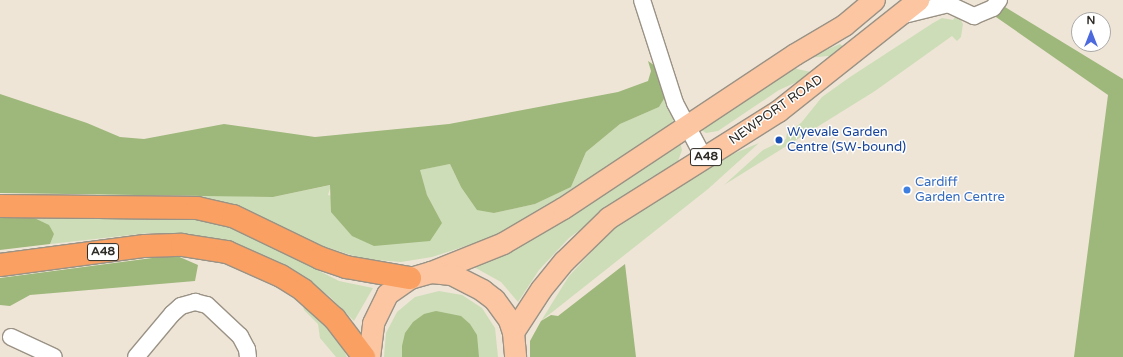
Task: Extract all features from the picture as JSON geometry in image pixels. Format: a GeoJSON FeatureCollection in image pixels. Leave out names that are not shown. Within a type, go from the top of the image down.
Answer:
{"type":"FeatureCollection","features":[{"type":"Feature","properties":{"kind":"highway"},"geometry":{"type":"LineString","coordinates":[[0,206],[197,208],[234,216],[320,258],[346,267],[410,278]]}},
{"type":"Feature","properties":{"kind":"highway","name":"A48"},"geometry":{"type":"LineString","coordinates":[[0,265],[145,246],[182,244],[227,252],[281,276],[303,290],[335,319],[364,357]]}},
{"type":"Feature","properties":{"kind":"main road","name":"A48"},"geometry":{"type":"LineString","coordinates":[[431,272],[504,244],[563,208],[686,128],[795,54],[844,25],[874,0]]}},
{"type":"Feature","properties":{"kind":"main road","name":"NEWPORT ROAD"},"geometry":{"type":"LineString","coordinates":[[513,332],[541,289],[583,240],[608,218],[655,186],[704,158],[778,111],[899,17],[918,0]]}},
{"type":"Feature","properties":{"kind":"main road"},"geometry":{"type":"LineString","coordinates":[[369,357],[373,323],[381,303],[395,287],[410,278],[431,272],[451,274],[482,290],[500,307],[513,332],[515,357]]}},
{"type":"Feature","properties":{"kind":"street"},"geometry":{"type":"LineString","coordinates":[[642,0],[675,103],[686,128],[704,158]]}},
{"type":"Feature","properties":{"kind":"street"},"geometry":{"type":"LineString","coordinates":[[970,0],[973,5],[974,16]]}},
{"type":"Feature","properties":{"kind":"street"},"geometry":{"type":"LineString","coordinates":[[899,17],[948,4],[974,16],[993,8],[999,0]]}},
{"type":"Feature","properties":{"kind":"street"},"geometry":{"type":"LineString","coordinates":[[136,357],[172,314],[182,306],[195,302],[207,305],[240,336],[247,348],[248,357]]}},
{"type":"Feature","properties":{"kind":"street"},"geometry":{"type":"LineString","coordinates":[[11,337],[54,357]]}},
{"type":"Feature","properties":{"kind":"green space"},"geometry":{"type":"Polygon","coordinates":[[[1005,7],[1071,47],[1071,52],[1079,52],[1123,79],[1123,357],[1074,357],[1108,95],[996,17],[1005,7]]]}},
{"type":"Feature","properties":{"kind":"green space"},"geometry":{"type":"Polygon","coordinates":[[[957,14],[963,24],[961,37],[957,41],[952,36],[875,91],[724,185],[763,150],[786,139],[787,133],[801,123],[822,97],[933,23],[942,18],[953,20],[957,14]]]}},
{"type":"Feature","properties":{"kind":"green space"},"geometry":{"type":"Polygon","coordinates":[[[840,44],[845,48],[831,59],[828,56],[807,58],[840,44]]]}},
{"type":"Feature","properties":{"kind":"green space"},"geometry":{"type":"Polygon","coordinates":[[[648,61],[658,68],[667,94],[659,107],[620,124],[586,152],[571,187],[535,204],[494,213],[477,210],[461,187],[450,164],[420,170],[427,195],[442,223],[430,241],[374,246],[352,236],[331,212],[330,185],[273,197],[0,193],[0,94],[87,123],[120,137],[144,139],[224,124],[315,137],[449,124],[618,92],[648,81],[651,71],[648,61]]]}},
{"type":"Feature","properties":{"kind":"green space"},"geometry":{"type":"Polygon","coordinates":[[[794,65],[797,69],[811,72],[808,77],[779,90],[718,131],[706,133],[700,129],[794,65]]]}},
{"type":"Feature","properties":{"kind":"green space"},"geometry":{"type":"Polygon","coordinates":[[[667,94],[674,113],[672,126],[599,175],[494,237],[432,257],[401,262],[364,259],[319,245],[220,201],[195,195],[273,197],[331,185],[328,195],[442,223],[427,195],[419,170],[450,164],[461,187],[494,213],[535,204],[571,187],[586,152],[620,124],[659,107],[667,94]]]}},
{"type":"Feature","properties":{"kind":"green space"},"geometry":{"type":"Polygon","coordinates":[[[680,142],[682,150],[677,164],[650,178],[569,238],[539,270],[518,302],[501,282],[474,267],[498,257],[546,232],[680,142]]]}},
{"type":"Feature","properties":{"kind":"green space"},"geometry":{"type":"Polygon","coordinates":[[[759,143],[708,189],[541,321],[569,276],[609,233],[647,203],[716,161],[759,143]]]}},
{"type":"Feature","properties":{"kind":"green space"},"geometry":{"type":"Polygon","coordinates":[[[30,216],[189,217],[243,232],[339,281],[373,288],[354,321],[329,296],[286,267],[236,245],[191,235],[149,233],[50,244],[54,234],[30,216]]]}},
{"type":"Feature","properties":{"kind":"green space"},"geometry":{"type":"Polygon","coordinates":[[[30,216],[49,225],[54,234],[50,244],[0,250],[0,217],[30,216]]]}},
{"type":"Feature","properties":{"kind":"green space"},"geometry":{"type":"Polygon","coordinates":[[[175,255],[198,265],[195,281],[30,295],[10,306],[0,305],[0,278],[175,255]]]}},
{"type":"Feature","properties":{"kind":"green space"},"geometry":{"type":"Polygon","coordinates":[[[625,264],[636,357],[530,357],[530,341],[541,321],[551,315],[558,316],[625,264]]]}},
{"type":"Feature","properties":{"kind":"green space"},"geometry":{"type":"Polygon","coordinates":[[[439,291],[462,295],[482,308],[495,328],[498,357],[384,357],[386,333],[397,312],[415,297],[439,291]]]}},
{"type":"Feature","properties":{"kind":"green space"},"geometry":{"type":"Polygon","coordinates":[[[302,302],[335,334],[347,357],[336,357],[320,338],[318,324],[304,310],[302,302]]]}},
{"type":"Feature","properties":{"kind":"green space"},"geometry":{"type":"Polygon","coordinates":[[[436,311],[461,316],[470,324],[477,335],[479,357],[402,357],[402,346],[405,333],[413,322],[424,314],[436,311]]]}},
{"type":"Feature","properties":{"kind":"place","name":"Wyevale Garden Centre (SW-bound)"},"geometry":{"type":"Point","coordinates":[779,140]}},
{"type":"Feature","properties":{"kind":"place","name":"Cardiff Garden Centre"},"geometry":{"type":"Point","coordinates":[907,190]}}]}
